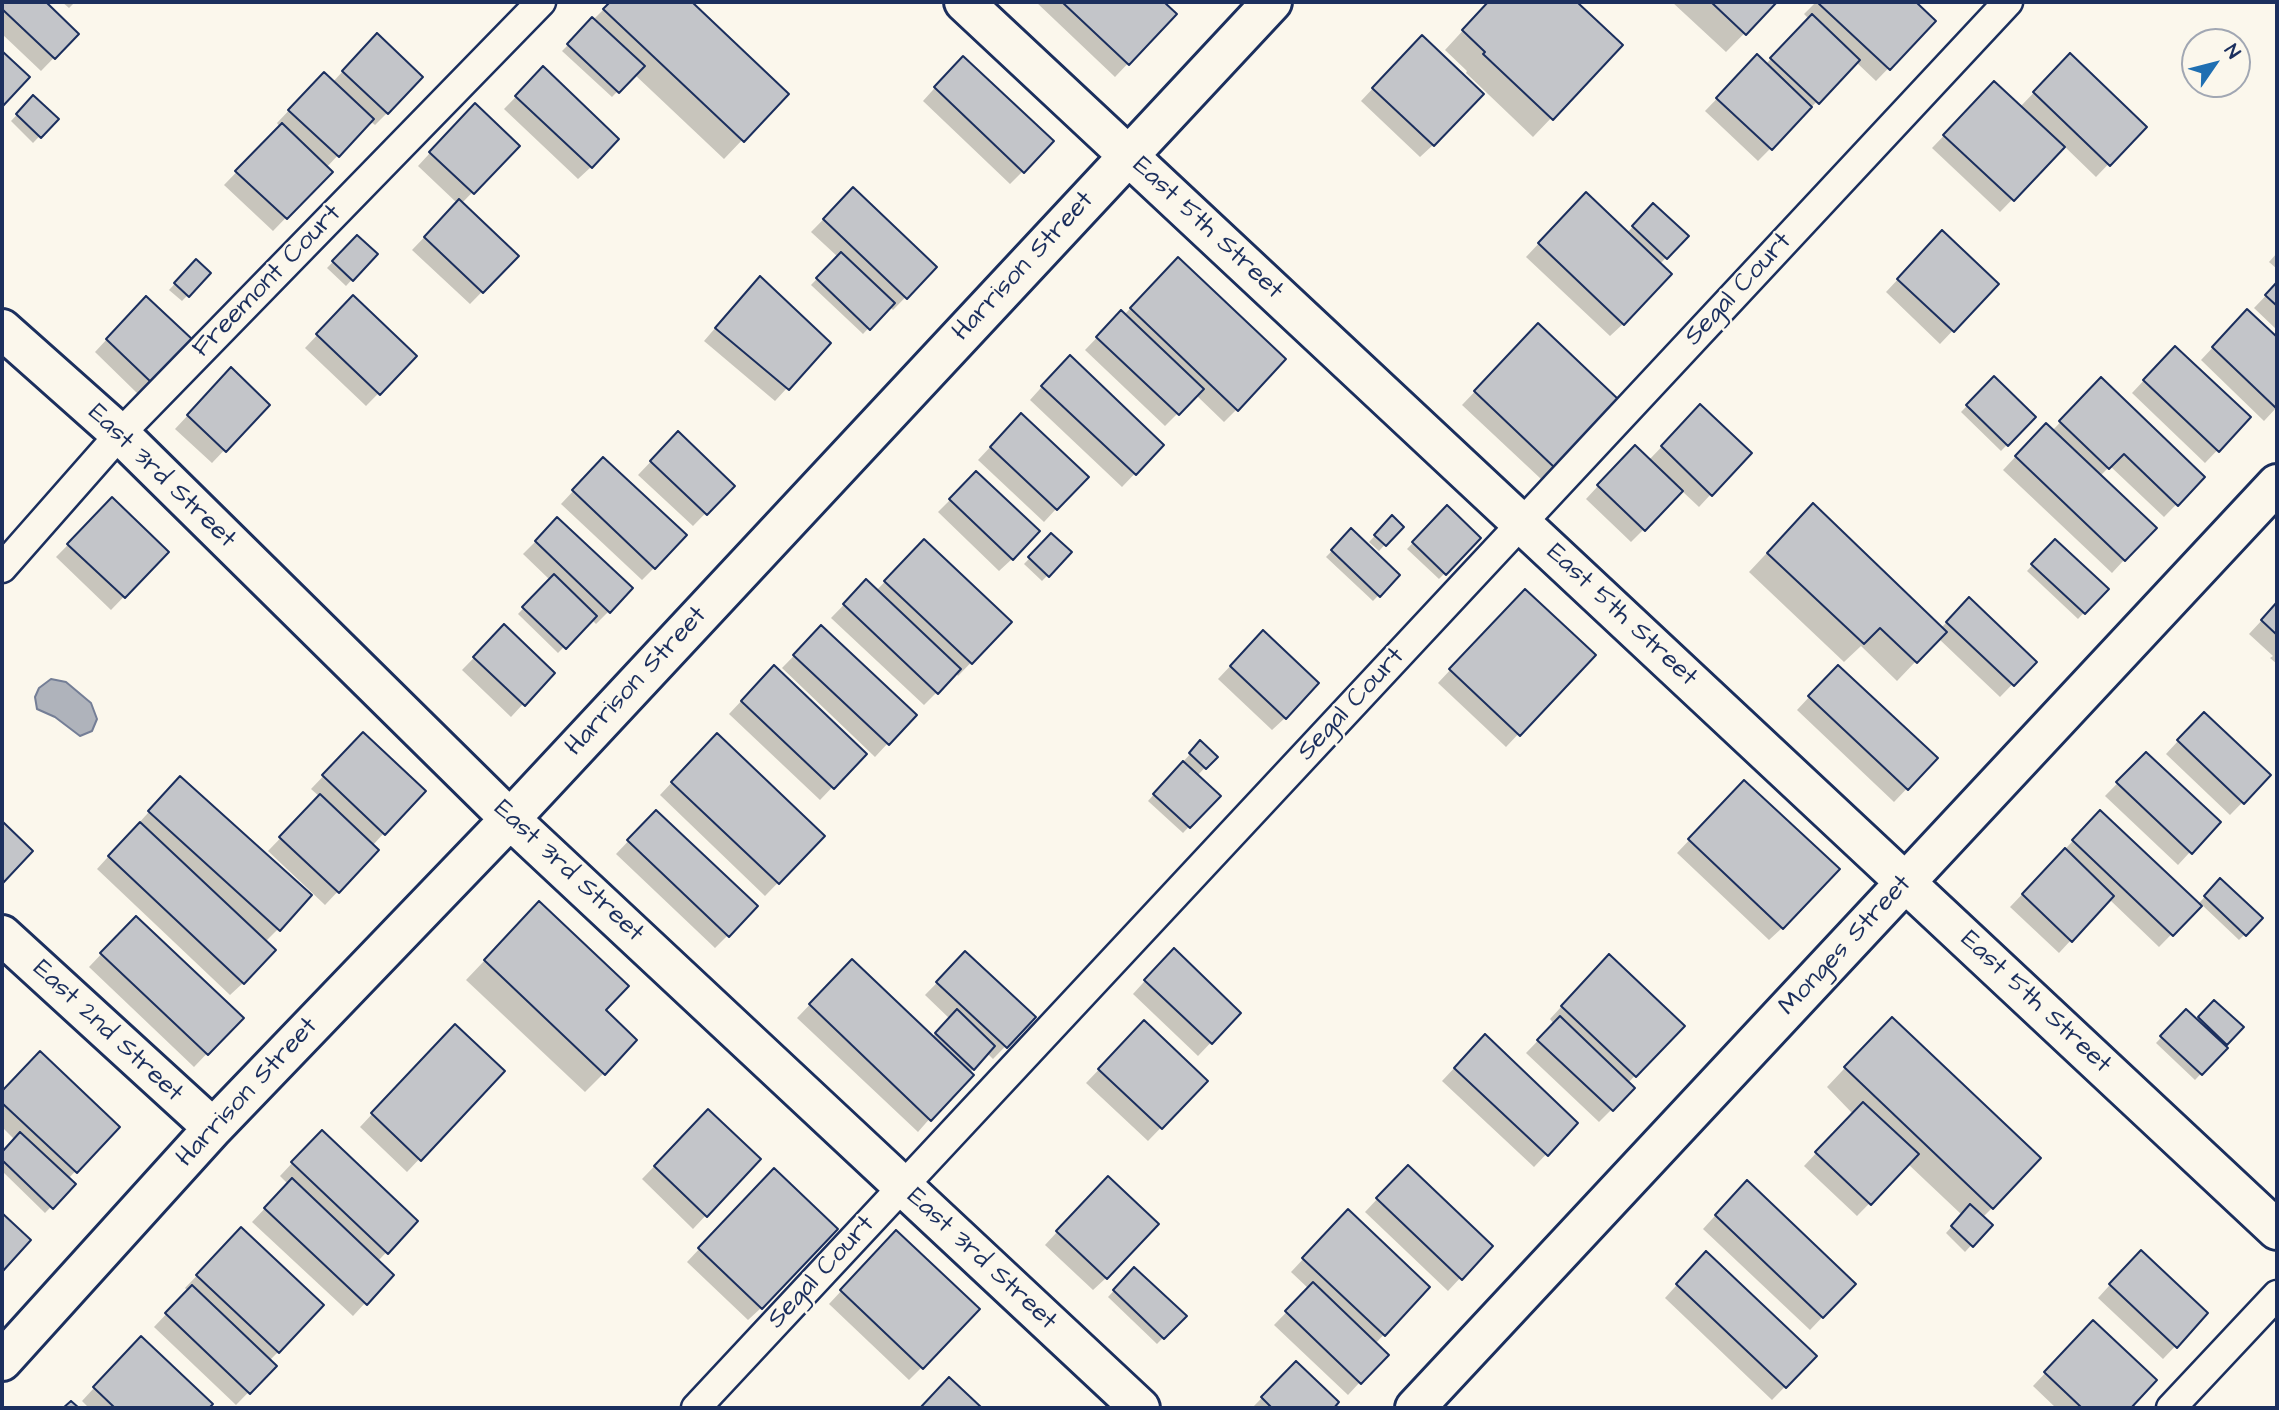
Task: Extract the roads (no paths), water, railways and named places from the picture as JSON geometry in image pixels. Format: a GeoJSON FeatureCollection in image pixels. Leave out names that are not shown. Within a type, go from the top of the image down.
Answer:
{"type":"FeatureCollection","features":[{"type":"Feature","properties":{"kind":"street","name":"East 5th Street"},"geometry":{"type":"LineString","coordinates":[[964,2],[2277,1230]]}},
{"type":"Feature","properties":{"kind":"street","name":"Harrison Street"},"geometry":{"type":"LineString","coordinates":[[2,1361],[213,1128],[510,819],[1272,2]]}},
{"type":"Feature","properties":{"kind":"street","name":"East 3rd Street"},"geometry":{"type":"LineString","coordinates":[[2,330],[120,434],[510,819],[1140,1408]]}},
{"type":"Feature","properties":{"kind":"street","name":"Monges Street"},"geometry":{"type":"LineString","coordinates":[[1415,1408],[2277,484]]}},
{"type":"Feature","properties":{"kind":"street","name":"East 2nd Street"},"geometry":{"type":"LineString","coordinates":[[2,934],[213,1128]]}},
{"type":"Feature","properties":{"kind":"lane","name":"Freemont Court"},"geometry":{"type":"LineString","coordinates":[[2,568],[120,434],[541,2]]}},
{"type":"Feature","properties":{"kind":"lane","name":"Segal Court"},"geometry":{"type":"LineString","coordinates":[[696,1408],[2008,2]]}},
{"type":"Feature","properties":{"kind":"lane"},"geometry":{"type":"LineString","coordinates":[[2171,1408],[2277,1295]]}}]}
